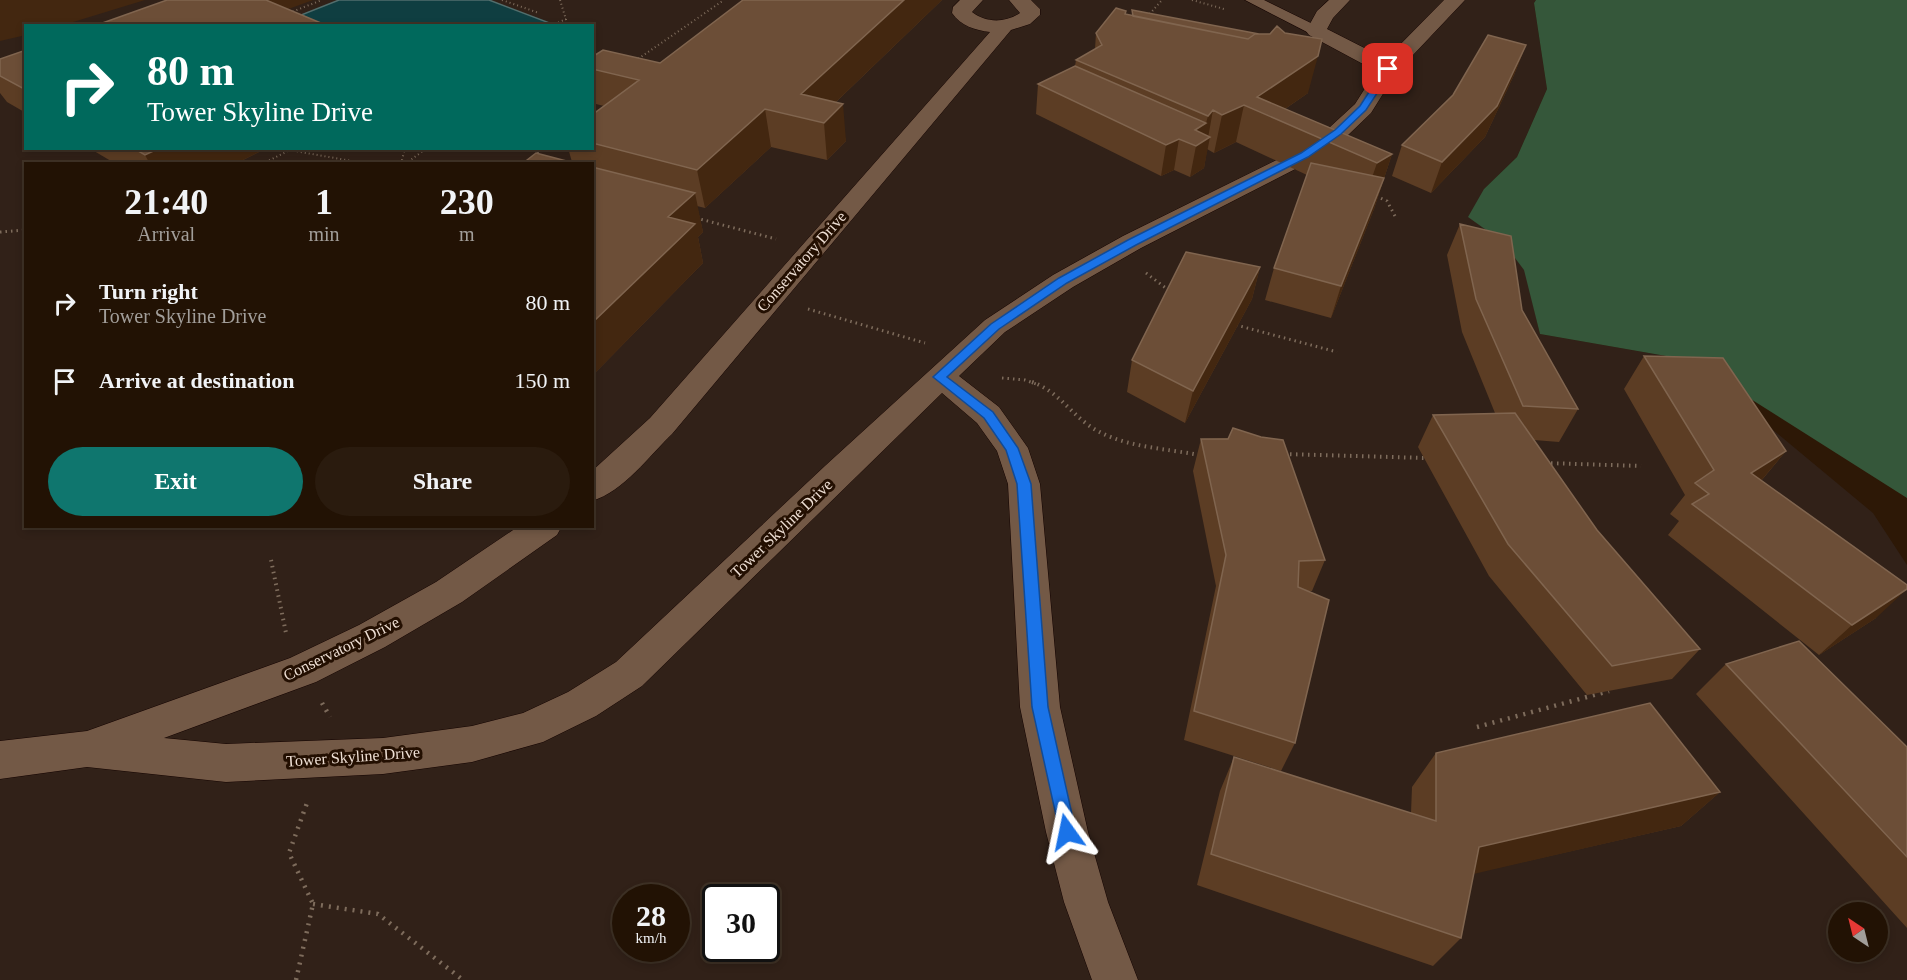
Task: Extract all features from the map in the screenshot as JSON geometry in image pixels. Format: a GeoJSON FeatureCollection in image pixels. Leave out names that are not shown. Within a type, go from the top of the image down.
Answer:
{"type":"FeatureCollection","features":[{"type":"Feature","properties":{"kind":"street"},"geometry":{"type":"LineString","coordinates":[[974,0],[963,7],[962,13],[967,18],[976,23],[1002,26],[1015,24],[1030,15],[1030,9],[1024,1]]}},
{"type":"Feature","properties":{"kind":"street"},"geometry":{"type":"LineString","coordinates":[[1340,0],[1324,15],[1316,31],[1388,69]]}},
{"type":"Feature","properties":{"kind":"street","name":"Tower Skyline Drive"},"geometry":{"type":"LineString","coordinates":[[87,749],[226,763],[383,756],[461,746],[529,729],[582,704],[629,674],[995,326],[1063,280],[1305,155],[1338,132],[1363,108],[1388,69],[1455,0]]}},
{"type":"Feature","properties":{"kind":"street","name":"Conservatory Drive"},"geometry":{"type":"LineString","coordinates":[[594,487],[618,468],[661,426],[1000,33],[1002,26]]}},
{"type":"Feature","properties":{"kind":"street"},"geometry":{"type":"LineString","coordinates":[[949,368],[959,390],[988,415],[1012,448],[1024,484],[1040,707],[1067,832],[1086,902],[1116,980]]}},
{"type":"Feature","properties":{"kind":"street","name":"Conservatory Drive"},"geometry":{"type":"LineString","coordinates":[[87,749],[303,670],[343,651],[449,592],[542,528]]}},
{"type":"Feature","properties":{"kind":"street"},"geometry":{"type":"LineString","coordinates":[[0,760],[87,749]]}},
{"type":"Feature","properties":{"kind":"lane"},"geometry":{"type":"LineString","coordinates":[[1252,0],[1316,31]]}},
{"type":"Feature","properties":{"kind":"path"},"geometry":{"type":"LineString","coordinates":[[285,14],[322,0]]}},
{"type":"Feature","properties":{"kind":"path"},"geometry":{"type":"LineString","coordinates":[[502,0],[539,13]]}},
{"type":"Feature","properties":{"kind":"path"},"geometry":{"type":"LineString","coordinates":[[560,0],[567,24]]}},
{"type":"Feature","properties":{"kind":"path"},"geometry":{"type":"LineString","coordinates":[[630,64],[723,0]]}},
{"type":"Feature","properties":{"kind":"path"},"geometry":{"type":"LineString","coordinates":[[1144,21],[1162,0]]}},
{"type":"Feature","properties":{"kind":"path"},"geometry":{"type":"LineString","coordinates":[[555,24],[566,19]]}},
{"type":"Feature","properties":{"kind":"path"},"geometry":{"type":"LineString","coordinates":[[266,162],[289,150]]}},
{"type":"Feature","properties":{"kind":"path"},"geometry":{"type":"LineString","coordinates":[[296,150],[359,162]]}},
{"type":"Feature","properties":{"kind":"path"},"geometry":{"type":"LineString","coordinates":[[406,162],[425,150]]}},
{"type":"Feature","properties":{"kind":"path"},"geometry":{"type":"LineString","coordinates":[[1367,192],[1387,201],[1395,216]]}},
{"type":"Feature","properties":{"kind":"path"},"geometry":{"type":"LineString","coordinates":[[696,218],[812,249]]}},
{"type":"Feature","properties":{"kind":"path"},"geometry":{"type":"LineString","coordinates":[[0,232],[24,230]]}},
{"type":"Feature","properties":{"kind":"path"},"geometry":{"type":"LineString","coordinates":[[1116,251],[1178,296]]}},
{"type":"Feature","properties":{"kind":"path"},"geometry":{"type":"LineString","coordinates":[[770,298],[928,344],[949,368],[1025,380],[1048,388],[1088,425],[1118,440],[1201,456]]}},
{"type":"Feature","properties":{"kind":"path"},"geometry":{"type":"LineString","coordinates":[[1226,322],[1337,352]]}},
{"type":"Feature","properties":{"kind":"path"},"geometry":{"type":"LineString","coordinates":[[1274,455],[1295,452],[1437,458]]}},
{"type":"Feature","properties":{"kind":"path"},"geometry":{"type":"LineString","coordinates":[[1542,462],[1641,466]]}},
{"type":"Feature","properties":{"kind":"path"},"geometry":{"type":"LineString","coordinates":[[1477,728],[1610,690]]}},
{"type":"Feature","properties":{"kind":"path"},"geometry":{"type":"LineString","coordinates":[[313,904],[378,914],[463,980]]}},
{"type":"Feature","properties":{"kind":"shaded area"},"geometry":{"type":"Polygon","coordinates":[[[0,0],[1536,0],[1534,3],[1547,89],[1517,157],[1484,189],[1503,242],[1525,270],[1540,334],[1689,360],[1873,513],[1907,565],[1907,980],[0,980],[0,0]]]}},
{"type":"Feature","properties":{"kind":"green space"},"geometry":{"type":"Polygon","coordinates":[[[1536,0],[1907,0],[1907,498],[1689,360],[1540,334],[1524,270],[1503,242],[1468,217],[1484,189],[1517,157],[1547,89],[1534,3],[1536,0]]]}},
{"type":"Feature","properties":{"kind":"water"},"geometry":{"type":"Polygon","coordinates":[[[339,0],[489,0],[547,22],[543,24],[320,24],[301,15],[339,0]]]}},
{"type":"Feature","properties":{"kind":"building"},"geometry":{"type":"Polygon","coordinates":[[[167,0],[266,0],[323,24],[100,24],[167,0]]]}},
{"type":"Feature","properties":{"kind":"building"},"geometry":{"type":"Polygon","coordinates":[[[743,0],[904,0],[801,94],[843,104],[824,123],[765,109],[697,170],[594,144],[594,114],[639,80],[594,69],[594,56],[603,50],[660,63],[743,0]]]}},
{"type":"Feature","properties":{"kind":"building"},"geometry":{"type":"Polygon","coordinates":[[[1116,8],[1126,11],[1125,14],[1248,39],[1255,34],[1270,34],[1277,26],[1285,33],[1322,39],[1318,56],[1257,97],[1392,154],[1377,163],[1244,105],[1222,115],[1213,110],[1208,116],[1076,60],[1102,45],[1096,33],[1116,8]]]}},
{"type":"Feature","properties":{"kind":"building"},"geometry":{"type":"Polygon","coordinates":[[[1132,10],[1259,34],[1248,39],[1133,16],[1132,10]]]}},
{"type":"Feature","properties":{"kind":"building"},"geometry":{"type":"Polygon","coordinates":[[[1488,35],[1526,45],[1497,106],[1442,162],[1402,145],[1453,95],[1488,35]]]}},
{"type":"Feature","properties":{"kind":"building"},"geometry":{"type":"Polygon","coordinates":[[[24,51],[24,89],[0,76],[0,59],[24,51]]]}},
{"type":"Feature","properties":{"kind":"building"},"geometry":{"type":"Polygon","coordinates":[[[1075,66],[1206,123],[1195,130],[1210,137],[1196,146],[1179,139],[1166,145],[1038,84],[1075,66]]]}},
{"type":"Feature","properties":{"kind":"building"},"geometry":{"type":"Polygon","coordinates":[[[136,150],[156,150],[145,155],[136,150]]]}},
{"type":"Feature","properties":{"kind":"building"},"geometry":{"type":"Polygon","coordinates":[[[536,153],[570,162],[525,162],[536,153]]]}},
{"type":"Feature","properties":{"kind":"building"},"geometry":{"type":"Polygon","coordinates":[[[1311,163],[1384,178],[1341,286],[1274,268],[1311,163]]]}},
{"type":"Feature","properties":{"kind":"building"},"geometry":{"type":"Polygon","coordinates":[[[594,168],[695,193],[668,217],[695,224],[594,321],[594,168]]]}},
{"type":"Feature","properties":{"kind":"building"},"geometry":{"type":"Polygon","coordinates":[[[1460,224],[1511,236],[1522,310],[1578,409],[1523,406],[1476,299],[1460,224]]]}},
{"type":"Feature","properties":{"kind":"building"},"geometry":{"type":"Polygon","coordinates":[[[1186,252],[1260,267],[1193,391],[1132,360],[1186,252]]]}},
{"type":"Feature","properties":{"kind":"building"},"geometry":{"type":"Polygon","coordinates":[[[1644,356],[1723,358],[1786,451],[1751,473],[1907,585],[1907,589],[1852,625],[1692,504],[1709,494],[1695,483],[1714,470],[1644,356]]]}},
{"type":"Feature","properties":{"kind":"building"},"geometry":{"type":"Polygon","coordinates":[[[1515,413],[1597,530],[1700,649],[1612,666],[1508,544],[1433,415],[1515,413]]]}},
{"type":"Feature","properties":{"kind":"building"},"geometry":{"type":"Polygon","coordinates":[[[1233,428],[1261,437],[1283,440],[1325,560],[1299,561],[1298,587],[1329,600],[1295,743],[1194,711],[1226,555],[1201,439],[1228,439],[1233,428]]]}},
{"type":"Feature","properties":{"kind":"building"},"geometry":{"type":"Polygon","coordinates":[[[1799,641],[1907,747],[1907,857],[1726,664],[1799,641]]]}},
{"type":"Feature","properties":{"kind":"building"},"geometry":{"type":"Polygon","coordinates":[[[1650,703],[1720,792],[1479,847],[1461,938],[1211,854],[1234,757],[1436,821],[1436,753],[1650,703]]]}},
{"type":"Feature","properties":{"kind":"route"},"geometry":{"type":"LineString","coordinates":[[1067,832],[1040,707],[1024,484],[1012,448],[988,415],[959,390],[939,377],[995,326],[1063,280],[1132,242],[1305,155],[1338,132],[1363,108],[1388,69]]}}]}
